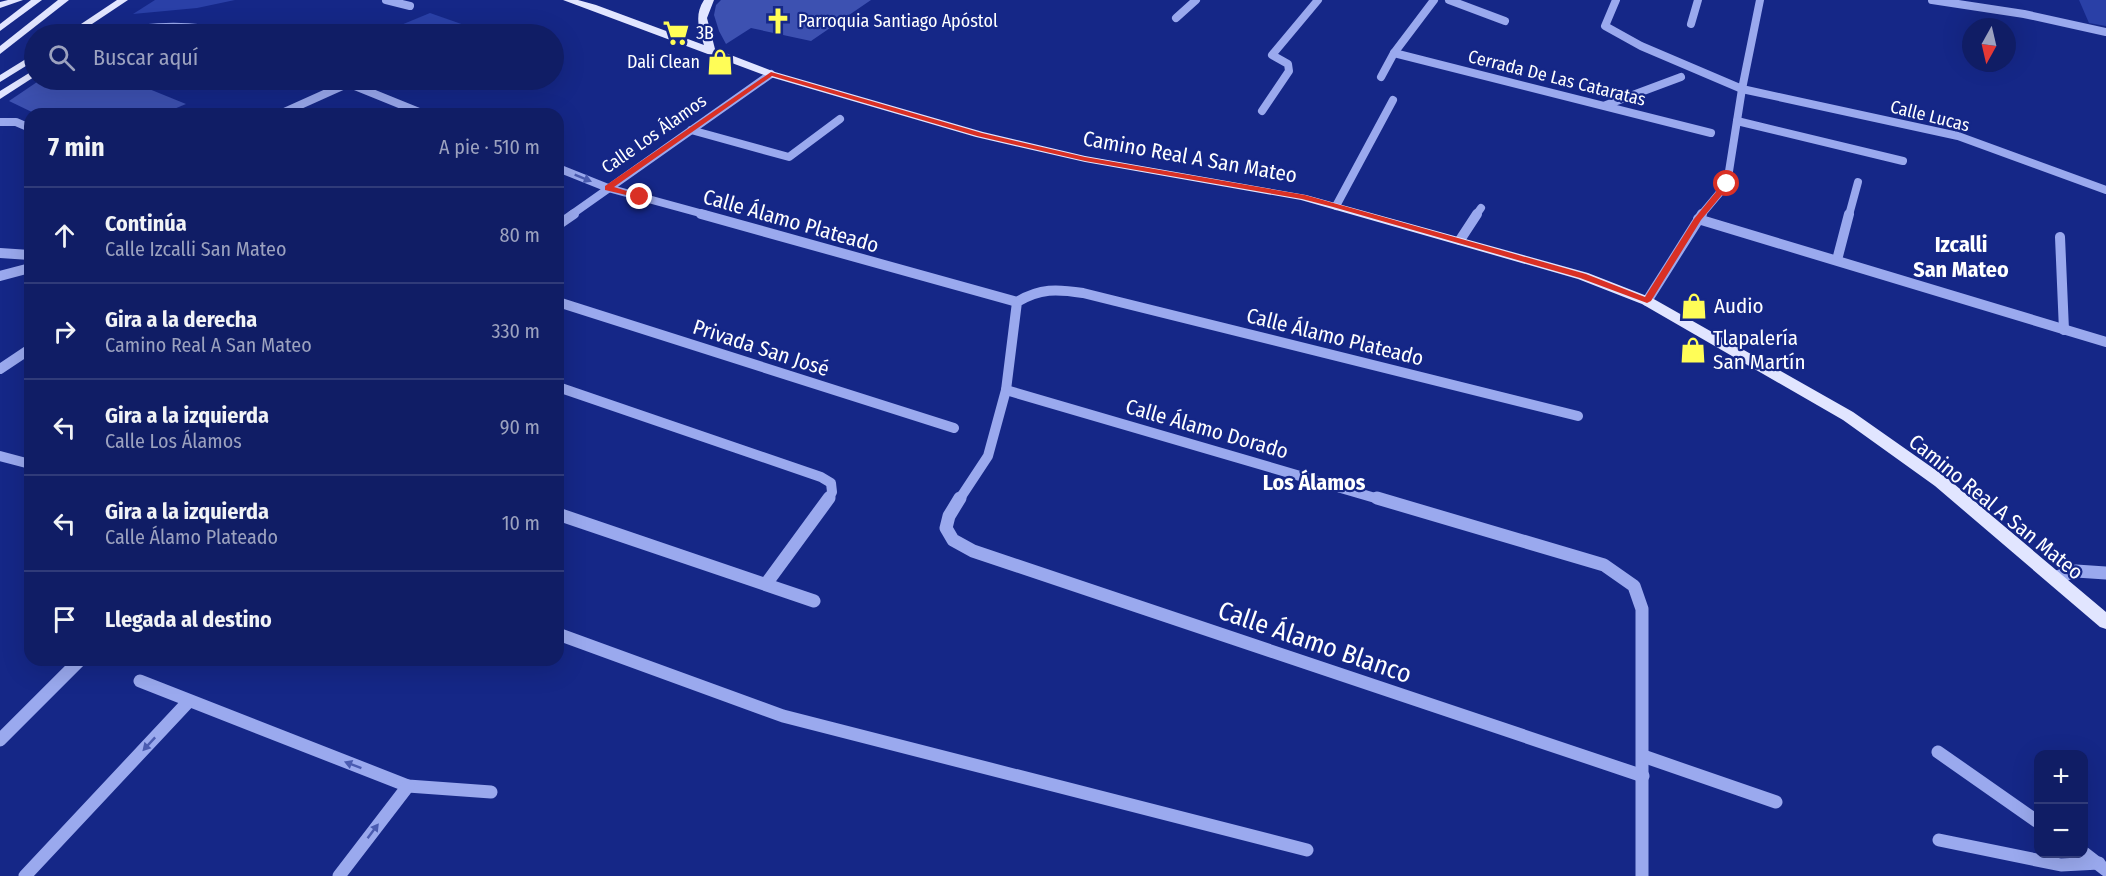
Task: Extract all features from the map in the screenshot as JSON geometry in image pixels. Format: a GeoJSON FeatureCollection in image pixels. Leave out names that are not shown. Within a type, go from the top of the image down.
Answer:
{"type":"FeatureCollection","features":[{"type":"Feature","properties":{"kind":"main road"},"geometry":{"type":"LineString","coordinates":[[0,5],[18,0]]}},
{"type":"Feature","properties":{"kind":"main road"},"geometry":{"type":"LineString","coordinates":[[0,28],[37,0]]}},
{"type":"Feature","properties":{"kind":"main road"},"geometry":{"type":"LineString","coordinates":[[34,24],[64,0]]}},
{"type":"Feature","properties":{"kind":"main road"},"geometry":{"type":"LineString","coordinates":[[87,24],[123,0]]}},
{"type":"Feature","properties":{"kind":"main road","name":"Camino Real A San Mateo"},"geometry":{"type":"LineString","coordinates":[[568,0],[593,7],[771,74],[980,135],[1085,159],[1302,197],[1583,276],[1647,301],[1848,416],[1941,482],[2106,622]]}},
{"type":"Feature","properties":{"kind":"main road"},"geometry":{"type":"LineString","coordinates":[[709,0],[701,18],[710,50]]}},
{"type":"Feature","properties":{"kind":"main road"},"geometry":{"type":"LineString","coordinates":[[100,24],[105,13]]}},
{"type":"Feature","properties":{"kind":"main road"},"geometry":{"type":"LineString","coordinates":[[0,51],[24,32]]}},
{"type":"Feature","properties":{"kind":"main road"},"geometry":{"type":"LineString","coordinates":[[0,79],[24,63]]}},
{"type":"Feature","properties":{"kind":"main road"},"geometry":{"type":"LineString","coordinates":[[0,96],[24,80]]}},
{"type":"Feature","properties":{"kind":"street"},"geometry":{"type":"LineString","coordinates":[[386,0],[410,6]]}},
{"type":"Feature","properties":{"kind":"street"},"geometry":{"type":"LineString","coordinates":[[1176,18],[1196,0]]}},
{"type":"Feature","properties":{"kind":"street"},"geometry":{"type":"LineString","coordinates":[[1262,111],[1289,71],[1288,64],[1272,55],[1318,0]]}},
{"type":"Feature","properties":{"kind":"street"},"geometry":{"type":"LineString","coordinates":[[1381,77],[1394,53],[1434,0]]}},
{"type":"Feature","properties":{"kind":"street"},"geometry":{"type":"LineString","coordinates":[[1449,0],[1505,21]]}},
{"type":"Feature","properties":{"kind":"street","name":"Calle Lucas"},"geometry":{"type":"LineString","coordinates":[[1616,0],[1605,26],[1641,46],[1742,89],[1958,136],[2106,190]]}},
{"type":"Feature","properties":{"kind":"street"},"geometry":{"type":"LineString","coordinates":[[1691,24],[1698,0]]}},
{"type":"Feature","properties":{"kind":"street"},"geometry":{"type":"LineString","coordinates":[[1647,301],[1698,219],[1727,184],[1742,89],[1760,0]]}},
{"type":"Feature","properties":{"kind":"street"},"geometry":{"type":"LineString","coordinates":[[1932,0],[2024,15],[2106,32]]}},
{"type":"Feature","properties":{"kind":"street","name":"Cerrada De Las Cataratas"},"geometry":{"type":"LineString","coordinates":[[1394,53],[1711,133]]}},
{"type":"Feature","properties":{"kind":"street","name":"Calle Los Álamos"},"geometry":{"type":"LineString","coordinates":[[564,221],[771,74]]}},
{"type":"Feature","properties":{"kind":"street"},"geometry":{"type":"LineString","coordinates":[[1606,105],[1681,76]]}},
{"type":"Feature","properties":{"kind":"street"},"geometry":{"type":"LineString","coordinates":[[293,108],[333,90]]}},
{"type":"Feature","properties":{"kind":"street"},"geometry":{"type":"LineString","coordinates":[[366,90],[409,108]]}},
{"type":"Feature","properties":{"kind":"street"},"geometry":{"type":"LineString","coordinates":[[1336,206],[1393,100]]}},
{"type":"Feature","properties":{"kind":"street"},"geometry":{"type":"LineString","coordinates":[[691,130],[789,157],[840,119]]}},
{"type":"Feature","properties":{"kind":"street"},"geometry":{"type":"LineString","coordinates":[[1737,121],[1904,161]]}},
{"type":"Feature","properties":{"kind":"street"},"geometry":{"type":"LineString","coordinates":[[0,122],[16,122],[24,125]]}},
{"type":"Feature","properties":{"kind":"street","name":"Calle Álamo Plateado"},"geometry":{"type":"LineString","coordinates":[[564,170],[608,188],[1017,302],[1034,291],[1056,289],[1083,293],[1578,416]]}},
{"type":"Feature","properties":{"kind":"street"},"geometry":{"type":"LineString","coordinates":[[1836,260],[1858,182]]}},
{"type":"Feature","properties":{"kind":"street"},"geometry":{"type":"LineString","coordinates":[[1460,240],[1481,208]]}},
{"type":"Feature","properties":{"kind":"street"},"geometry":{"type":"LineString","coordinates":[[1698,219],[2106,342]]}},
{"type":"Feature","properties":{"kind":"street"},"geometry":{"type":"LineString","coordinates":[[2061,237],[2064,330]]}},
{"type":"Feature","properties":{"kind":"street"},"geometry":{"type":"LineString","coordinates":[[0,253],[24,255]]}},
{"type":"Feature","properties":{"kind":"street"},"geometry":{"type":"LineString","coordinates":[[0,276],[24,270]]}},
{"type":"Feature","properties":{"kind":"street"},"geometry":{"type":"LineString","coordinates":[[1006,390],[1017,302]]}},
{"type":"Feature","properties":{"kind":"street","name":"Privada San José"},"geometry":{"type":"LineString","coordinates":[[564,304],[954,428]]}},
{"type":"Feature","properties":{"kind":"street"},"geometry":{"type":"LineString","coordinates":[[0,369],[24,353]]}},
{"type":"Feature","properties":{"kind":"street"},"geometry":{"type":"LineString","coordinates":[[564,389],[821,477],[831,483],[832,492],[825,506],[766,585]]}},
{"type":"Feature","properties":{"kind":"street","name":"Calle Álamo Blanco"},"geometry":{"type":"LineString","coordinates":[[1006,390],[988,456],[950,516],[946,528],[953,540],[973,551],[1643,776]]}},
{"type":"Feature","properties":{"kind":"street","name":"Calle Álamo Dorado"},"geometry":{"type":"LineString","coordinates":[[1006,390],[1604,565],[1634,586],[1642,609],[1643,756]]}},
{"type":"Feature","properties":{"kind":"street"},"geometry":{"type":"LineString","coordinates":[[0,456],[24,462]]}},
{"type":"Feature","properties":{"kind":"street"},"geometry":{"type":"LineString","coordinates":[[564,516],[814,601]]}},
{"type":"Feature","properties":{"kind":"street"},"geometry":{"type":"LineString","coordinates":[[2054,578],[2076,571],[2106,573]]}},
{"type":"Feature","properties":{"kind":"street"},"geometry":{"type":"LineString","coordinates":[[564,636],[783,716],[1307,850]]}},
{"type":"Feature","properties":{"kind":"street"},"geometry":{"type":"LineString","coordinates":[[0,740],[74,666]]}},
{"type":"Feature","properties":{"kind":"street"},"geometry":{"type":"LineString","coordinates":[[140,681],[408,786],[491,792]]}},
{"type":"Feature","properties":{"kind":"street"},"geometry":{"type":"LineString","coordinates":[[25,876],[189,701]]}},
{"type":"Feature","properties":{"kind":"street"},"geometry":{"type":"LineString","coordinates":[[1938,752],[2034,819]]}},
{"type":"Feature","properties":{"kind":"street"},"geometry":{"type":"LineString","coordinates":[[1642,876],[1643,756],[1776,802]]}},
{"type":"Feature","properties":{"kind":"street"},"geometry":{"type":"LineString","coordinates":[[339,876],[408,786]]}},
{"type":"Feature","properties":{"kind":"street"},"geometry":{"type":"LineString","coordinates":[[1939,840],[2061,865],[2102,867]]}},
{"type":"Feature","properties":{"kind":"street"},"geometry":{"type":"LineString","coordinates":[[2088,856],[2102,867]]}},
{"type":"Feature","properties":{"kind":"shaded area"},"geometry":{"type":"Polygon","coordinates":[[[155,0],[235,0],[197,8],[133,14],[155,0]]]}},
{"type":"Feature","properties":{"kind":"shaded area"},"geometry":{"type":"Polygon","coordinates":[[[2079,0],[2106,0],[2106,26],[2089,23],[2079,0]]]}},
{"type":"Feature","properties":{"kind":"shaded area"},"geometry":{"type":"Polygon","coordinates":[[[430,13],[461,24],[403,24],[430,13]]]}},
{"type":"Feature","properties":{"kind":"building","name":"Parroquia Santiago Apóstol"},"geometry":{"type":"Polygon","coordinates":[[[721,0],[871,0],[811,41],[751,28],[726,44],[714,15],[716,5],[721,0]]]}},
{"type":"Feature","properties":{"kind":"building"},"geometry":{"type":"Polygon","coordinates":[[[25,90],[152,90],[186,104],[176,108],[24,108],[9,101],[25,90]]]}},
{"type":"Feature","properties":{"kind":"place","name":"Parroquia Santiago Apóstol"},"geometry":{"type":"Point","coordinates":[778,21]}},
{"type":"Feature","properties":{"kind":"place","name":"3B"},"geometry":{"type":"Point","coordinates":[676,33]}},
{"type":"Feature","properties":{"kind":"place","name":"Dali Clean"},"geometry":{"type":"Point","coordinates":[720,62]}},
{"type":"Feature","properties":{"kind":"place","name":"Audio"},"geometry":{"type":"Point","coordinates":[1694,306]}},
{"type":"Feature","properties":{"kind":"place","name":"Tlapalería San Martín"},"geometry":{"type":"Point","coordinates":[1693,350]}},
{"type":"Feature","properties":{"kind":"district","name":"Izcalli San Mateo"},"geometry":{"type":"Point","coordinates":[1961,256]}},
{"type":"Feature","properties":{"kind":"district","name":"Los Álamos"},"geometry":{"type":"Point","coordinates":[1314,482]}},
{"type":"Feature","properties":{"kind":"route"},"geometry":{"type":"LineString","coordinates":[[640,197],[608,188],[771,74],[980,135],[1085,159],[1302,197],[1583,276],[1647,301],[1698,219],[1727,184]]}}]}
